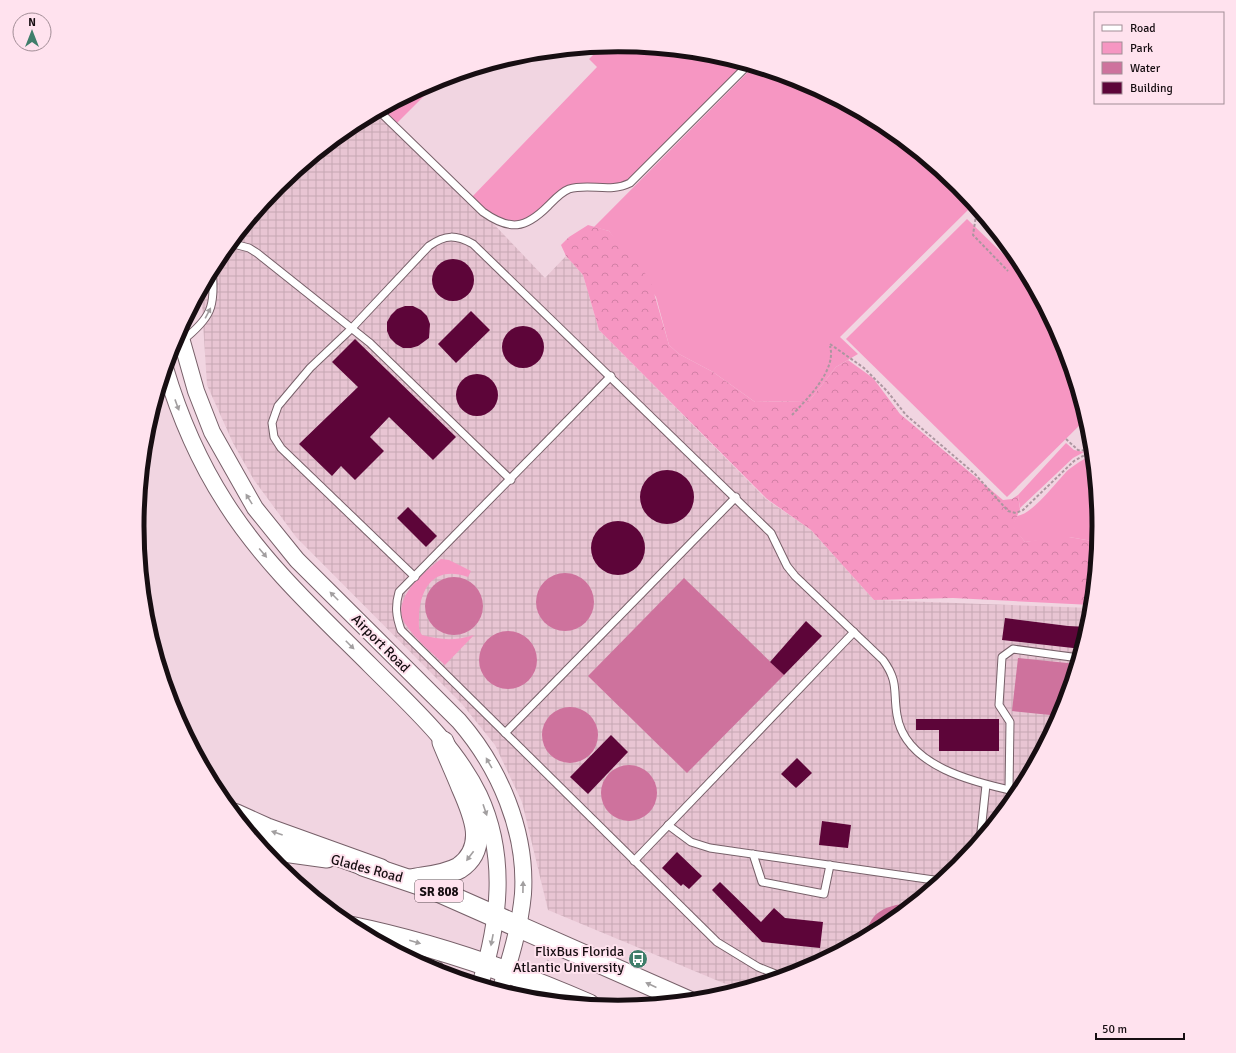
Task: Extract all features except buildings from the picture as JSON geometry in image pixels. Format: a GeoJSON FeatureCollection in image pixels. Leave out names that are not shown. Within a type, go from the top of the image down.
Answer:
{"type":"FeatureCollection","features":[{"type":"Feature","properties":{"kind":"highway"},"geometry":{"type":"LineString","coordinates":[[247,821],[259,827],[380,870]]}},
{"type":"Feature","properties":{"kind":"main road"},"geometry":{"type":"LineString","coordinates":[[411,880],[443,874],[459,868],[471,855],[477,839],[477,828],[472,812],[443,742]]}},
{"type":"Feature","properties":{"kind":"main road","name":"Glades Road"},"geometry":{"type":"LineString","coordinates":[[270,849],[321,856],[380,870],[411,880],[678,997]]}},
{"type":"Feature","properties":{"kind":"main road"},"geometry":{"type":"LineString","coordinates":[[373,932],[408,940],[486,964],[507,971],[574,999]]}},
{"type":"Feature","properties":{"kind":"street","name":"Airport Road"},"geometry":{"type":"LineString","coordinates":[[182,341],[196,391],[212,432],[255,508],[297,560],[459,721],[477,743],[492,768],[506,799],[519,844],[523,884],[518,926],[502,987]]}},
{"type":"Feature","properties":{"kind":"street","name":"Airport Road"},"geometry":{"type":"LineString","coordinates":[[168,377],[178,407],[204,466],[238,521],[264,555],[300,594],[423,719],[443,742],[471,781],[479,795],[488,820],[498,870],[499,894],[496,916],[481,981]]}},
{"type":"Feature","properties":{"kind":"lane"},"geometry":{"type":"LineString","coordinates":[[383,115],[483,212],[495,221],[507,226],[534,219],[557,197],[569,189],[614,188],[630,183],[744,69]]}},
{"type":"Feature","properties":{"kind":"lane"},"geometry":{"type":"LineString","coordinates":[[414,577],[281,448],[274,437],[272,424],[278,406],[310,368],[351,329],[430,246],[438,240],[448,237],[461,237],[473,244],[736,497],[771,533],[787,566],[795,576],[883,660],[891,671],[895,682],[897,716],[901,730],[908,743],[923,756],[948,772],[986,785],[1012,791]]}},
{"type":"Feature","properties":{"kind":"lane"},"geometry":{"type":"LineString","coordinates":[[237,245],[249,248],[257,253],[370,344],[511,480]]}},
{"type":"Feature","properties":{"kind":"lane"},"geometry":{"type":"LineString","coordinates":[[185,334],[197,329],[210,313],[215,293],[213,279]]}},
{"type":"Feature","properties":{"kind":"lane"},"geometry":{"type":"LineString","coordinates":[[611,376],[511,480],[399,592],[396,605],[397,619],[401,630],[718,942],[758,967],[776,974]]}},
{"type":"Feature","properties":{"kind":"lane"},"geometry":{"type":"LineString","coordinates":[[505,734],[736,497]]}},
{"type":"Feature","properties":{"kind":"lane"},"geometry":{"type":"LineString","coordinates":[[634,861],[854,632]]}},
{"type":"Feature","properties":{"kind":"lane"},"geometry":{"type":"LineString","coordinates":[[1009,790],[1010,722],[999,705],[1002,657],[1013,649],[1074,657]]}},
{"type":"Feature","properties":{"kind":"lane"},"geometry":{"type":"LineString","coordinates":[[981,831],[986,785]]}},
{"type":"Feature","properties":{"kind":"lane"},"geometry":{"type":"LineString","coordinates":[[668,825],[691,842],[710,848],[934,880]]}},
{"type":"Feature","properties":{"kind":"lane"},"geometry":{"type":"LineString","coordinates":[[753,854],[762,882],[824,894],[830,865]]}},
{"type":"Feature","properties":{"kind":"path"},"geometry":{"type":"LineString","coordinates":[[976,215],[973,235],[1008,271]]}},
{"type":"Feature","properties":{"kind":"path"},"geometry":{"type":"LineString","coordinates":[[792,415],[815,390],[822,377],[832,356],[830,344],[864,368],[887,390],[906,415],[974,474],[1008,511],[1016,513],[1023,510],[1074,461],[1086,454]]}},
{"type":"Feature","properties":{"kind":"path"},"geometry":{"type":"LineString","coordinates":[[1066,439],[1078,450],[1086,451]]}},
{"type":"Feature","properties":{"kind":"path"},"geometry":{"type":"LineString","coordinates":[[545,971],[548,960]]}},
{"type":"Feature","properties":{"kind":"shaded area"},"geometry":{"type":"Polygon","coordinates":[[[381,116],[470,199],[545,278],[566,256],[583,275],[599,330],[766,499],[811,530],[874,600],[1085,608],[1076,649],[1067,679],[1044,736],[1013,790],[975,839],[954,862],[907,903],[882,921],[855,937],[800,965],[771,976],[733,987],[548,910],[522,802],[495,745],[462,704],[296,537],[254,480],[233,443],[207,385],[202,299],[223,263],[261,214],[282,191],[329,150],[354,132],[381,116]]]}},
{"type":"Feature","properties":{"kind":"green space"},"geometry":{"type":"Polygon","coordinates":[[[595,53],[649,53],[711,61],[744,69],[630,183],[569,189],[534,219],[507,226],[470,199],[597,67],[589,59],[595,53]]]}},
{"type":"Feature","properties":{"kind":"green space"},"geometry":{"type":"Polygon","coordinates":[[[749,71],[800,88],[828,101],[882,132],[931,170],[954,191],[970,208],[840,337],[858,354],[836,367],[809,401],[755,402],[713,372],[679,354],[669,345],[656,297],[609,231],[594,227],[749,71]]]}},
{"type":"Feature","properties":{"kind":"green space"},"geometry":{"type":"Polygon","coordinates":[[[429,91],[397,123],[386,113],[429,91]]]}},
{"type":"Feature","properties":{"kind":"green space"},"geometry":{"type":"Polygon","coordinates":[[[967,219],[1014,264],[1029,289],[1044,317],[1056,345],[1067,374],[1081,424],[1007,497],[846,339],[967,219]]]}},
{"type":"Feature","properties":{"kind":"green space"},"geometry":{"type":"Polygon","coordinates":[[[588,225],[609,231],[650,279],[669,345],[679,354],[713,372],[755,402],[809,401],[836,367],[848,360],[873,378],[900,414],[1003,500],[1012,499],[1018,495],[1020,509],[1013,526],[1025,542],[1055,537],[1069,537],[1092,541],[1085,605],[953,598],[874,600],[811,530],[767,499],[599,330],[583,275],[566,256],[561,245],[569,237],[588,225]]]}},
{"type":"Feature","properties":{"kind":"green space"},"geometry":{"type":"Polygon","coordinates":[[[1066,443],[1074,450],[1084,452],[1073,458],[1020,508],[1018,495],[1066,443]]]}},
{"type":"Feature","properties":{"kind":"green space"},"geometry":{"type":"Polygon","coordinates":[[[1087,458],[1091,495],[1092,541],[1069,537],[1025,542],[1012,526],[1017,516],[1030,510],[1037,504],[1068,470],[1087,458]]]}},
{"type":"Feature","properties":{"kind":"green space"},"geometry":{"type":"Polygon","coordinates":[[[441,559],[449,560],[471,571],[468,577],[456,574],[447,574],[438,576],[432,581],[422,596],[419,629],[422,635],[442,639],[461,638],[474,635],[445,665],[414,636],[406,625],[402,616],[402,606],[405,597],[411,588],[426,571],[441,559]]]}},
{"type":"Feature","properties":{"kind":"water"},"geometry":{"type":"Polygon","coordinates":[[[559,573],[571,573],[586,581],[594,596],[594,608],[586,623],[571,631],[559,631],[544,623],[536,608],[536,596],[544,581],[559,573]]]}},
{"type":"Feature","properties":{"kind":"water"},"geometry":{"type":"Polygon","coordinates":[[[448,577],[460,577],[475,585],[483,600],[483,612],[475,627],[460,635],[448,635],[433,627],[425,612],[425,600],[433,585],[448,577]]]}},
{"type":"Feature","properties":{"kind":"water"},"geometry":{"type":"Polygon","coordinates":[[[684,578],[784,675],[687,773],[588,676],[684,578]]]}},
{"type":"Feature","properties":{"kind":"water"},"geometry":{"type":"Polygon","coordinates":[[[502,631],[514,631],[529,639],[537,654],[537,666],[529,681],[514,689],[502,689],[487,681],[479,666],[479,654],[487,639],[502,631]]]}},
{"type":"Feature","properties":{"kind":"water"},"geometry":{"type":"Polygon","coordinates":[[[1018,658],[1072,663],[1053,715],[1012,711],[1018,658]]]}},
{"type":"Feature","properties":{"kind":"water"},"geometry":{"type":"Polygon","coordinates":[[[570,707],[581,709],[590,715],[596,724],[598,735],[596,746],[590,755],[581,761],[570,763],[559,761],[550,755],[544,746],[542,735],[544,724],[550,715],[559,709],[570,707]]]}},
{"type":"Feature","properties":{"kind":"water"},"geometry":{"type":"Polygon","coordinates":[[[629,765],[640,767],[649,773],[655,782],[657,793],[655,804],[649,813],[640,819],[629,821],[618,819],[609,813],[603,804],[601,793],[603,782],[609,773],[618,767],[629,765]]]}},
{"type":"Feature","properties":{"kind":"water"},"geometry":{"type":"Polygon","coordinates":[[[896,905],[905,905],[868,929],[873,917],[883,910],[896,905]]]}},
{"type":"Feature","properties":{"kind":"place","name":"FlixBus Florida Atlantic University"},"geometry":{"type":"Point","coordinates":[638,959]}}]}
